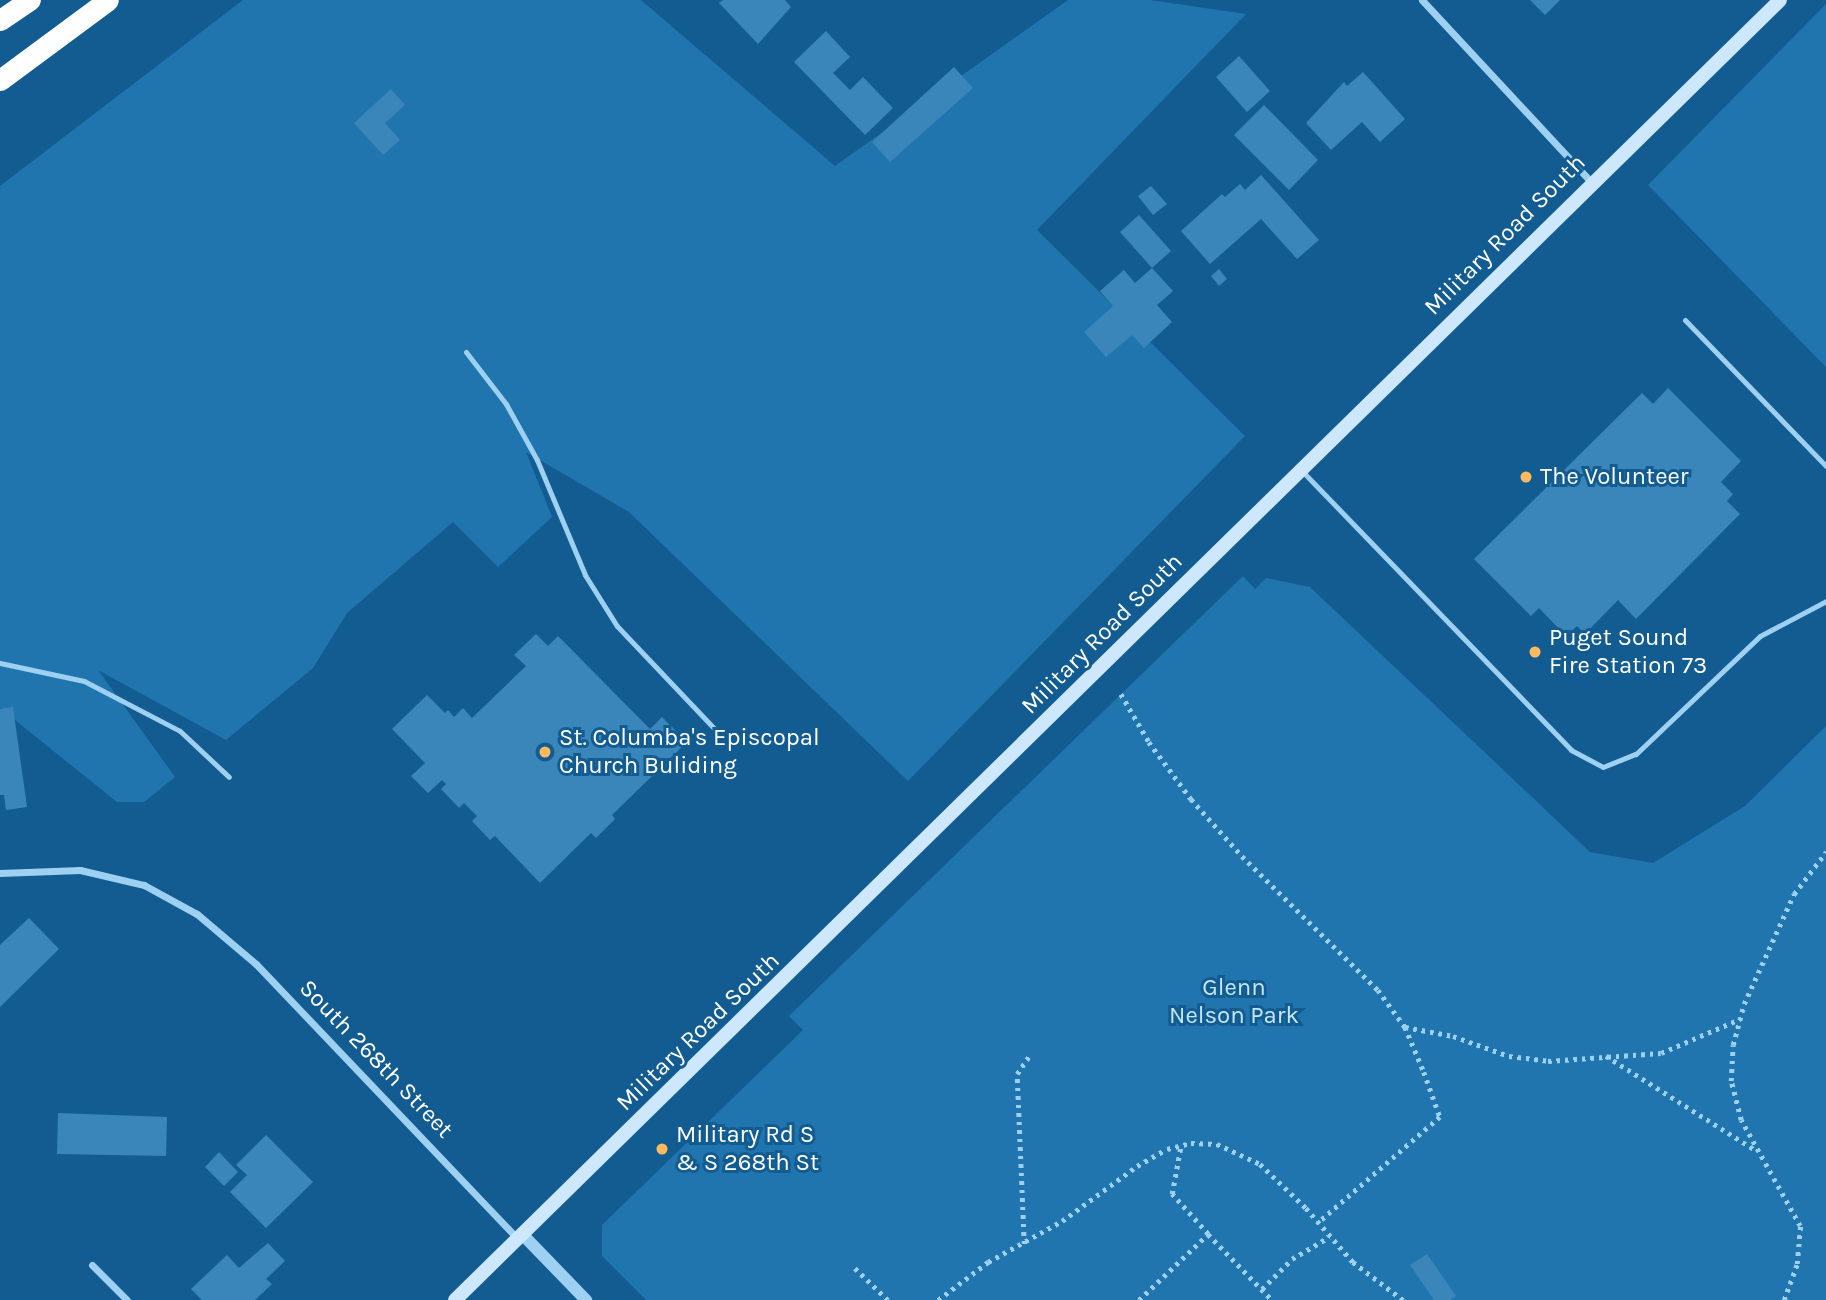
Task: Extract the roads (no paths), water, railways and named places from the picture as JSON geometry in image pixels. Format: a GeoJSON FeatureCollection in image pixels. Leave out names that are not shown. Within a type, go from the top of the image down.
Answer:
{"type":"FeatureCollection","features":[{"type":"Feature","properties":{"kind":"highway"},"geometry":{"type":"LineString","coordinates":[[0,20],[30,0]]}},
{"type":"Feature","properties":{"kind":"highway"},"geometry":{"type":"LineString","coordinates":[[0,80],[108,0]]}},
{"type":"Feature","properties":{"kind":"main road","name":"Military Road South"},"geometry":{"type":"LineString","coordinates":[[455,1300],[1591,182],[1780,0]]}},
{"type":"Feature","properties":{"kind":"street"},"geometry":{"type":"LineString","coordinates":[[1422,0],[1591,182]]}},
{"type":"Feature","properties":{"kind":"street","name":"South 268th Street"},"geometry":{"type":"LineString","coordinates":[[0,873],[80,870],[144,885],[197,914],[256,964],[521,1237],[586,1300]]}},
{"type":"Feature","properties":{"kind":"street"},"geometry":{"type":"LineString","coordinates":[[92,1265],[127,1300]]}},
{"type":"Feature","properties":{"kind":"lane"},"geometry":{"type":"LineString","coordinates":[[1685,320],[1826,466]]}},
{"type":"Feature","properties":{"kind":"lane"},"geometry":{"type":"LineString","coordinates":[[466,352],[506,404],[537,460],[585,575],[617,626],[730,745]]}},
{"type":"Feature","properties":{"kind":"lane"},"geometry":{"type":"LineString","coordinates":[[1301,470],[1571,750],[1603,767],[1636,754],[1760,636],[1826,601]]}},
{"type":"Feature","properties":{"kind":"lane"},"geometry":{"type":"LineString","coordinates":[[0,663],[84,681],[180,731],[229,777]]}},
{"type":"Feature","properties":{"kind":"place","name":"The Volunteer"},"geometry":{"type":"Point","coordinates":[1526,477]}},
{"type":"Feature","properties":{"kind":"place","name":"Puget Sound Fire Station 73"},"geometry":{"type":"Point","coordinates":[1535,652]}},
{"type":"Feature","properties":{"kind":"place","name":"St. Columba's Episcopal Church Buliding"},"geometry":{"type":"Point","coordinates":[545,752]}},
{"type":"Feature","properties":{"kind":"place","name":"Military Rd S & S 268th St"},"geometry":{"type":"Point","coordinates":[662,1149]}},
{"type":"Feature","properties":{"kind":"park label","name":"Glenn Nelson Park"},"geometry":{"type":"Point","coordinates":[1234,1002]}}]}
